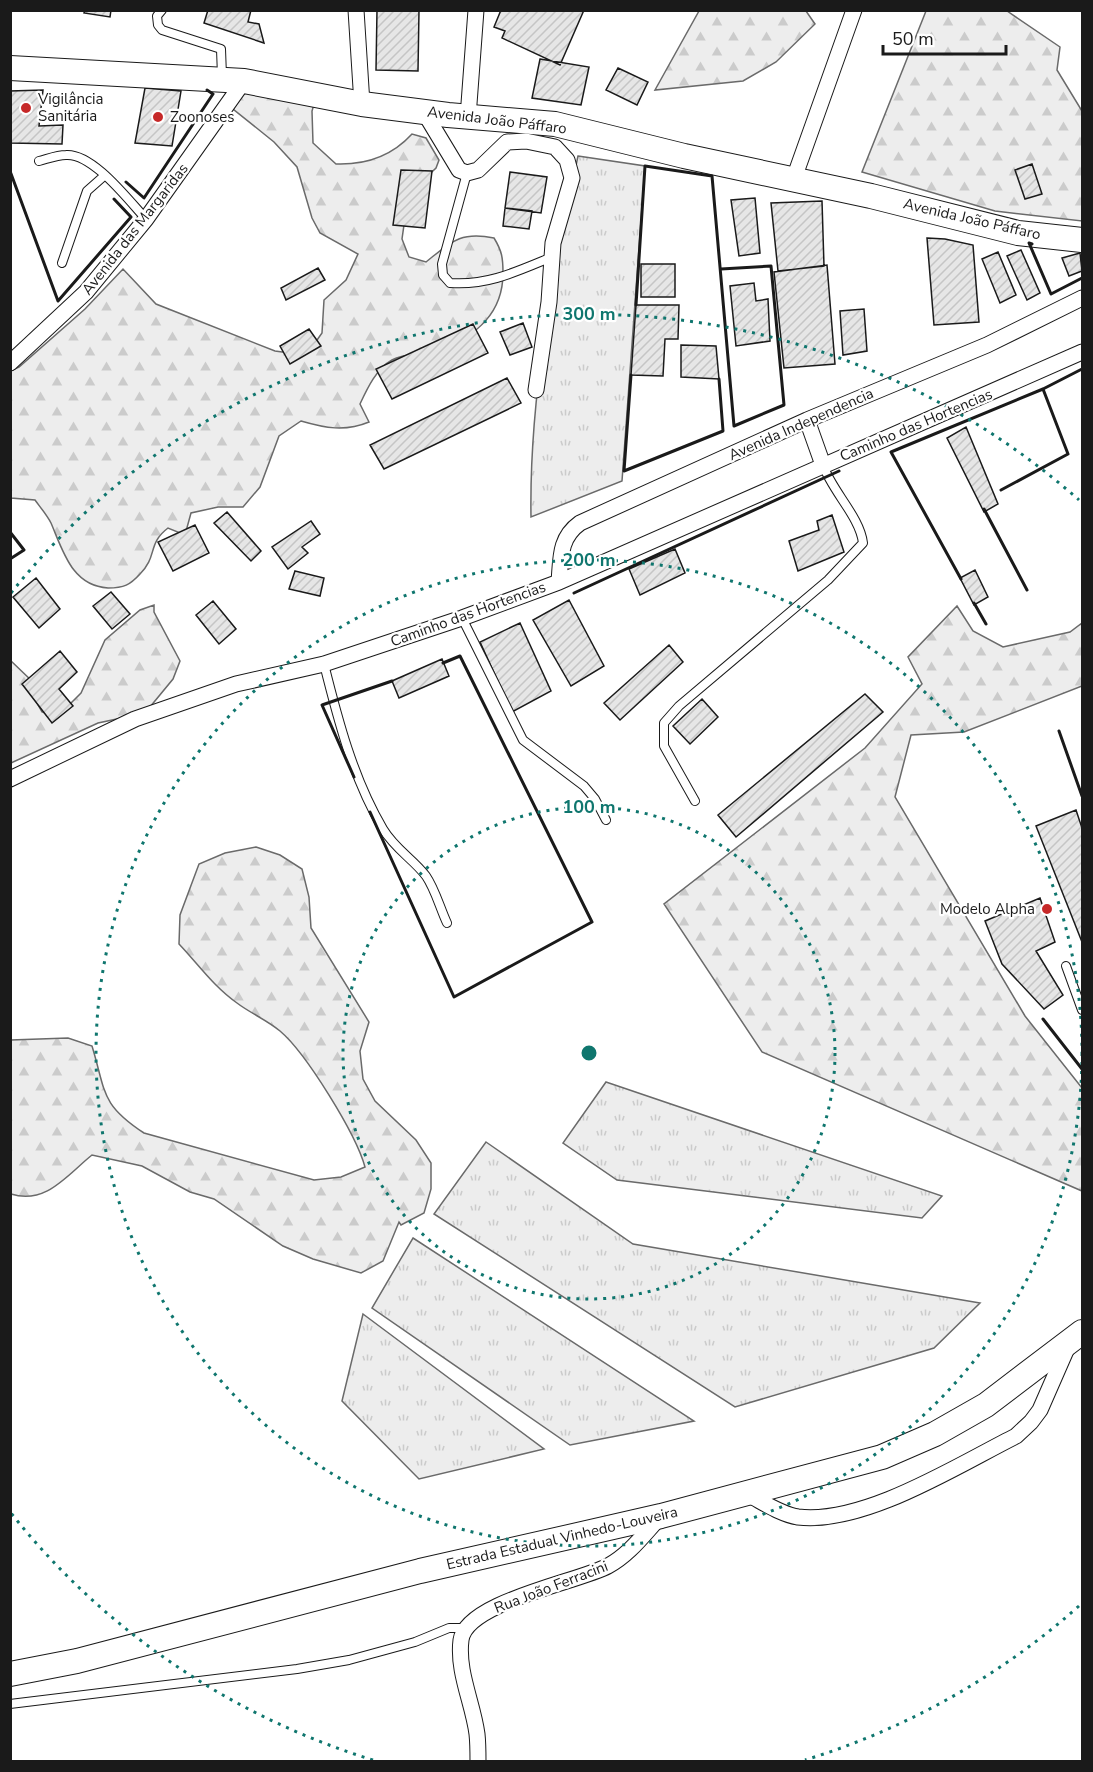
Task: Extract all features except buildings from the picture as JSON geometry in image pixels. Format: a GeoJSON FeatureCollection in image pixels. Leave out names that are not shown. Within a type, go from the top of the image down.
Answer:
{"type":"FeatureCollection","features":[{"type":"Feature","properties":{"kind":"main road","name":"Avenida João Páffaro"},"geometry":{"type":"LineString","coordinates":[[10,68],[233,81],[362,104],[468,117],[555,124],[793,181],[872,196],[1018,232],[1083,240]]}},
{"type":"Feature","properties":{"kind":"main road","name":"Estrada Estadual Vinhedo-Louveira"},"geometry":{"type":"LineString","coordinates":[[10,1674],[77,1661],[420,1571],[661,1516],[908,1448],[986,1406],[1076,1338]]}},
{"type":"Feature","properties":{"kind":"street"},"geometry":{"type":"LineString","coordinates":[[356,10],[362,104]]}},
{"type":"Feature","properties":{"kind":"street"},"geometry":{"type":"LineString","coordinates":[[468,117],[476,10]]}},
{"type":"Feature","properties":{"kind":"street"},"geometry":{"type":"LineString","coordinates":[[793,181],[854,10]]}},
{"type":"Feature","properties":{"kind":"street","name":"Avenida das Margaridas"},"geometry":{"type":"LineString","coordinates":[[10,363],[86,292],[146,219],[233,81]]}},
{"type":"Feature","properties":{"kind":"street"},"geometry":{"type":"LineString","coordinates":[[424,112],[459,170],[467,173],[477,170],[507,142],[536,143],[555,147],[567,160],[572,178],[553,243],[549,302],[536,390]]}},
{"type":"Feature","properties":{"kind":"street","name":"Avenida Independencia"},"geometry":{"type":"LineString","coordinates":[[559,582],[562,545],[568,534],[580,523],[807,420],[987,345],[1083,297]]}},
{"type":"Feature","properties":{"kind":"street","name":"Caminho das Hortencias"},"geometry":{"type":"LineString","coordinates":[[10,779],[135,719],[236,684],[324,664],[462,618],[559,582],[1083,352]]}},
{"type":"Feature","properties":{"kind":"street"},"geometry":{"type":"LineString","coordinates":[[807,420],[823,465]]}},
{"type":"Feature","properties":{"kind":"street"},"geometry":{"type":"LineString","coordinates":[[747,1494],[783,1512],[815,1518],[842,1514],[898,1495],[1016,1436],[1040,1410],[1076,1338]]}},
{"type":"Feature","properties":{"kind":"street","name":"Rua João Ferracini"},"geometry":{"type":"LineString","coordinates":[[466,1628],[473,1620],[495,1608],[624,1557],[661,1516]]}},
{"type":"Feature","properties":{"kind":"street"},"geometry":{"type":"LineString","coordinates":[[466,1628],[461,1638],[462,1665],[477,1735],[478,1761]]}},
{"type":"Feature","properties":{"kind":"lane"},"geometry":{"type":"LineString","coordinates":[[162,10],[158,16],[158,25],[162,30],[221,49],[233,81]]}},
{"type":"Feature","properties":{"kind":"lane"},"geometry":{"type":"LineString","coordinates":[[39,161],[67,155],[80,157],[104,176],[146,219]]}},
{"type":"Feature","properties":{"kind":"lane"},"geometry":{"type":"LineString","coordinates":[[467,173],[442,264],[443,275],[450,283],[465,284],[500,279],[552,257]]}},
{"type":"Feature","properties":{"kind":"lane"},"geometry":{"type":"LineString","coordinates":[[62,263],[87,191],[104,176]]}},
{"type":"Feature","properties":{"kind":"lane"},"geometry":{"type":"LineString","coordinates":[[695,801],[664,746],[664,723],[679,706],[828,580],[863,543],[862,532],[830,484],[823,465]]}},
{"type":"Feature","properties":{"kind":"lane"},"geometry":{"type":"LineString","coordinates":[[462,618],[523,740],[584,786],[595,799],[606,820]]}},
{"type":"Feature","properties":{"kind":"lane"},"geometry":{"type":"LineString","coordinates":[[324,664],[335,710],[360,785],[383,830],[399,852],[426,877],[447,923]]}},
{"type":"Feature","properties":{"kind":"lane"},"geometry":{"type":"LineString","coordinates":[[1066,966],[1083,1010]]}},
{"type":"Feature","properties":{"kind":"lane"},"geometry":{"type":"LineString","coordinates":[[10,1704],[328,1664],[415,1642],[449,1628],[466,1628]]}},
{"type":"Feature","properties":{"kind":"green space"},"geometry":{"type":"Polygon","coordinates":[[[699,11],[806,11],[815,24],[776,62],[743,81],[655,90],[699,11]]]}},
{"type":"Feature","properties":{"kind":"green space"},"geometry":{"type":"Polygon","coordinates":[[[926,11],[1007,11],[1060,47],[1057,70],[1082,111],[1082,221],[995,211],[862,172],[926,11]]]}},
{"type":"Feature","properties":{"kind":"green space"},"geometry":{"type":"Polygon","coordinates":[[[269,88],[317,94],[312,111],[313,143],[336,164],[358,163],[377,158],[395,149],[412,134],[426,138],[439,160],[436,168],[417,186],[406,211],[402,239],[409,257],[426,262],[442,249],[464,237],[494,238],[503,263],[502,287],[498,300],[493,311],[476,330],[454,344],[435,352],[398,358],[386,364],[373,380],[360,404],[369,422],[352,427],[335,428],[301,421],[279,436],[260,487],[243,507],[218,507],[191,513],[185,535],[168,528],[157,539],[146,568],[133,581],[118,587],[96,586],[77,574],[70,565],[49,520],[35,500],[11,498],[10,371],[19,367],[85,309],[123,269],[156,304],[275,351],[297,354],[310,350],[322,333],[324,300],[346,280],[358,254],[320,233],[312,218],[297,167],[274,142],[233,109],[243,94],[269,88]]]}},
{"type":"Feature","properties":{"kind":"green space"},"geometry":{"type":"Polygon","coordinates":[[[578,156],[645,166],[622,481],[531,517],[531,472],[538,381],[560,245],[578,156]]]}},
{"type":"Feature","properties":{"kind":"green space"},"geometry":{"type":"Polygon","coordinates":[[[154,605],[154,612],[180,661],[173,679],[145,713],[98,723],[11,763],[10,660],[34,683],[32,694],[42,712],[57,717],[81,693],[105,640],[140,610],[154,605]]]}},
{"type":"Feature","properties":{"kind":"green space"},"geometry":{"type":"Polygon","coordinates":[[[957,606],[973,631],[1003,647],[1070,632],[1082,623],[1082,686],[964,732],[911,735],[895,797],[1025,1016],[1082,1088],[1082,1191],[762,1052],[664,904],[865,748],[922,684],[908,657],[957,606]]]}},
{"type":"Feature","properties":{"kind":"green space"},"geometry":{"type":"Polygon","coordinates":[[[256,847],[280,855],[302,869],[309,897],[311,928],[369,1022],[360,1051],[363,1079],[375,1101],[416,1140],[431,1163],[431,1189],[424,1213],[401,1225],[399,1222],[383,1261],[361,1273],[313,1259],[283,1246],[214,1199],[190,1192],[142,1166],[92,1155],[65,1179],[45,1192],[24,1196],[11,1194],[11,1040],[68,1038],[92,1046],[103,1086],[112,1105],[119,1114],[144,1133],[314,1180],[341,1177],[365,1167],[341,1115],[316,1075],[291,1042],[275,1027],[229,997],[179,944],[180,915],[199,864],[225,853],[256,847]]]}},
{"type":"Feature","properties":{"kind":"green space"},"geometry":{"type":"Polygon","coordinates":[[[606,1082],[942,1196],[922,1218],[617,1180],[563,1143],[606,1082]]]}},
{"type":"Feature","properties":{"kind":"green space"},"geometry":{"type":"Polygon","coordinates":[[[486,1142],[633,1244],[980,1303],[934,1348],[735,1407],[434,1214],[486,1142]]]}},
{"type":"Feature","properties":{"kind":"green space"},"geometry":{"type":"Polygon","coordinates":[[[413,1238],[694,1421],[570,1445],[372,1308],[413,1238]]]}},
{"type":"Feature","properties":{"kind":"green space"},"geometry":{"type":"Polygon","coordinates":[[[363,1314],[544,1449],[419,1479],[342,1401],[363,1314]]]}},
{"type":"Feature","properties":{"kind":"wall"},"geometry":{"type":"LineString","coordinates":[[126,182],[144,198],[213,94],[207,90]]}},
{"type":"Feature","properties":{"kind":"wall"},"geometry":{"type":"LineString","coordinates":[[636,305],[645,166],[712,176],[734,426],[784,405],[771,266],[721,269]]}},
{"type":"Feature","properties":{"kind":"wall"},"geometry":{"type":"LineString","coordinates":[[10,171],[58,301],[131,217],[114,199]]}},
{"type":"Feature","properties":{"kind":"wall"},"geometry":{"type":"LineString","coordinates":[[1032,244],[1029,243],[1051,294],[1082,278]]}},
{"type":"Feature","properties":{"kind":"wall"},"geometry":{"type":"LineString","coordinates":[[961,579],[891,452],[1043,389],[1082,369]]}},
{"type":"Feature","properties":{"kind":"wall"},"geometry":{"type":"LineString","coordinates":[[631,375],[624,471],[723,431],[719,379]]}},
{"type":"Feature","properties":{"kind":"wall"},"geometry":{"type":"LineString","coordinates":[[1001,490],[1068,454],[1043,389]]}},
{"type":"Feature","properties":{"kind":"wall"},"geometry":{"type":"LineString","coordinates":[[574,593],[839,471]]}},
{"type":"Feature","properties":{"kind":"wall"},"geometry":{"type":"LineString","coordinates":[[984,509],[1027,590]]}},
{"type":"Feature","properties":{"kind":"wall"},"geometry":{"type":"LineString","coordinates":[[10,532],[24,550],[10,559]]}},
{"type":"Feature","properties":{"kind":"wall"},"geometry":{"type":"LineString","coordinates":[[974,603],[986,624]]}},
{"type":"Feature","properties":{"kind":"wall"},"geometry":{"type":"LineString","coordinates":[[370,812],[454,997],[592,922],[460,656],[443,663]]}},
{"type":"Feature","properties":{"kind":"wall"},"geometry":{"type":"LineString","coordinates":[[354,777],[322,705],[392,681]]}},
{"type":"Feature","properties":{"kind":"wall"},"geometry":{"type":"LineString","coordinates":[[1059,731],[1082,796]]}},
{"type":"Feature","properties":{"kind":"wall"},"geometry":{"type":"LineString","coordinates":[[1043,1019],[1082,1069]]}},
{"type":"Feature","properties":{"kind":"place","name":"Vigilância Sanitária"},"geometry":{"type":"Point","coordinates":[26,108]}},
{"type":"Feature","properties":{"kind":"place","name":"Zoonoses"},"geometry":{"type":"Point","coordinates":[158,117]}},
{"type":"Feature","properties":{"kind":"place","name":"Modelo Alpha"},"geometry":{"type":"Point","coordinates":[1047,909]}}]}
